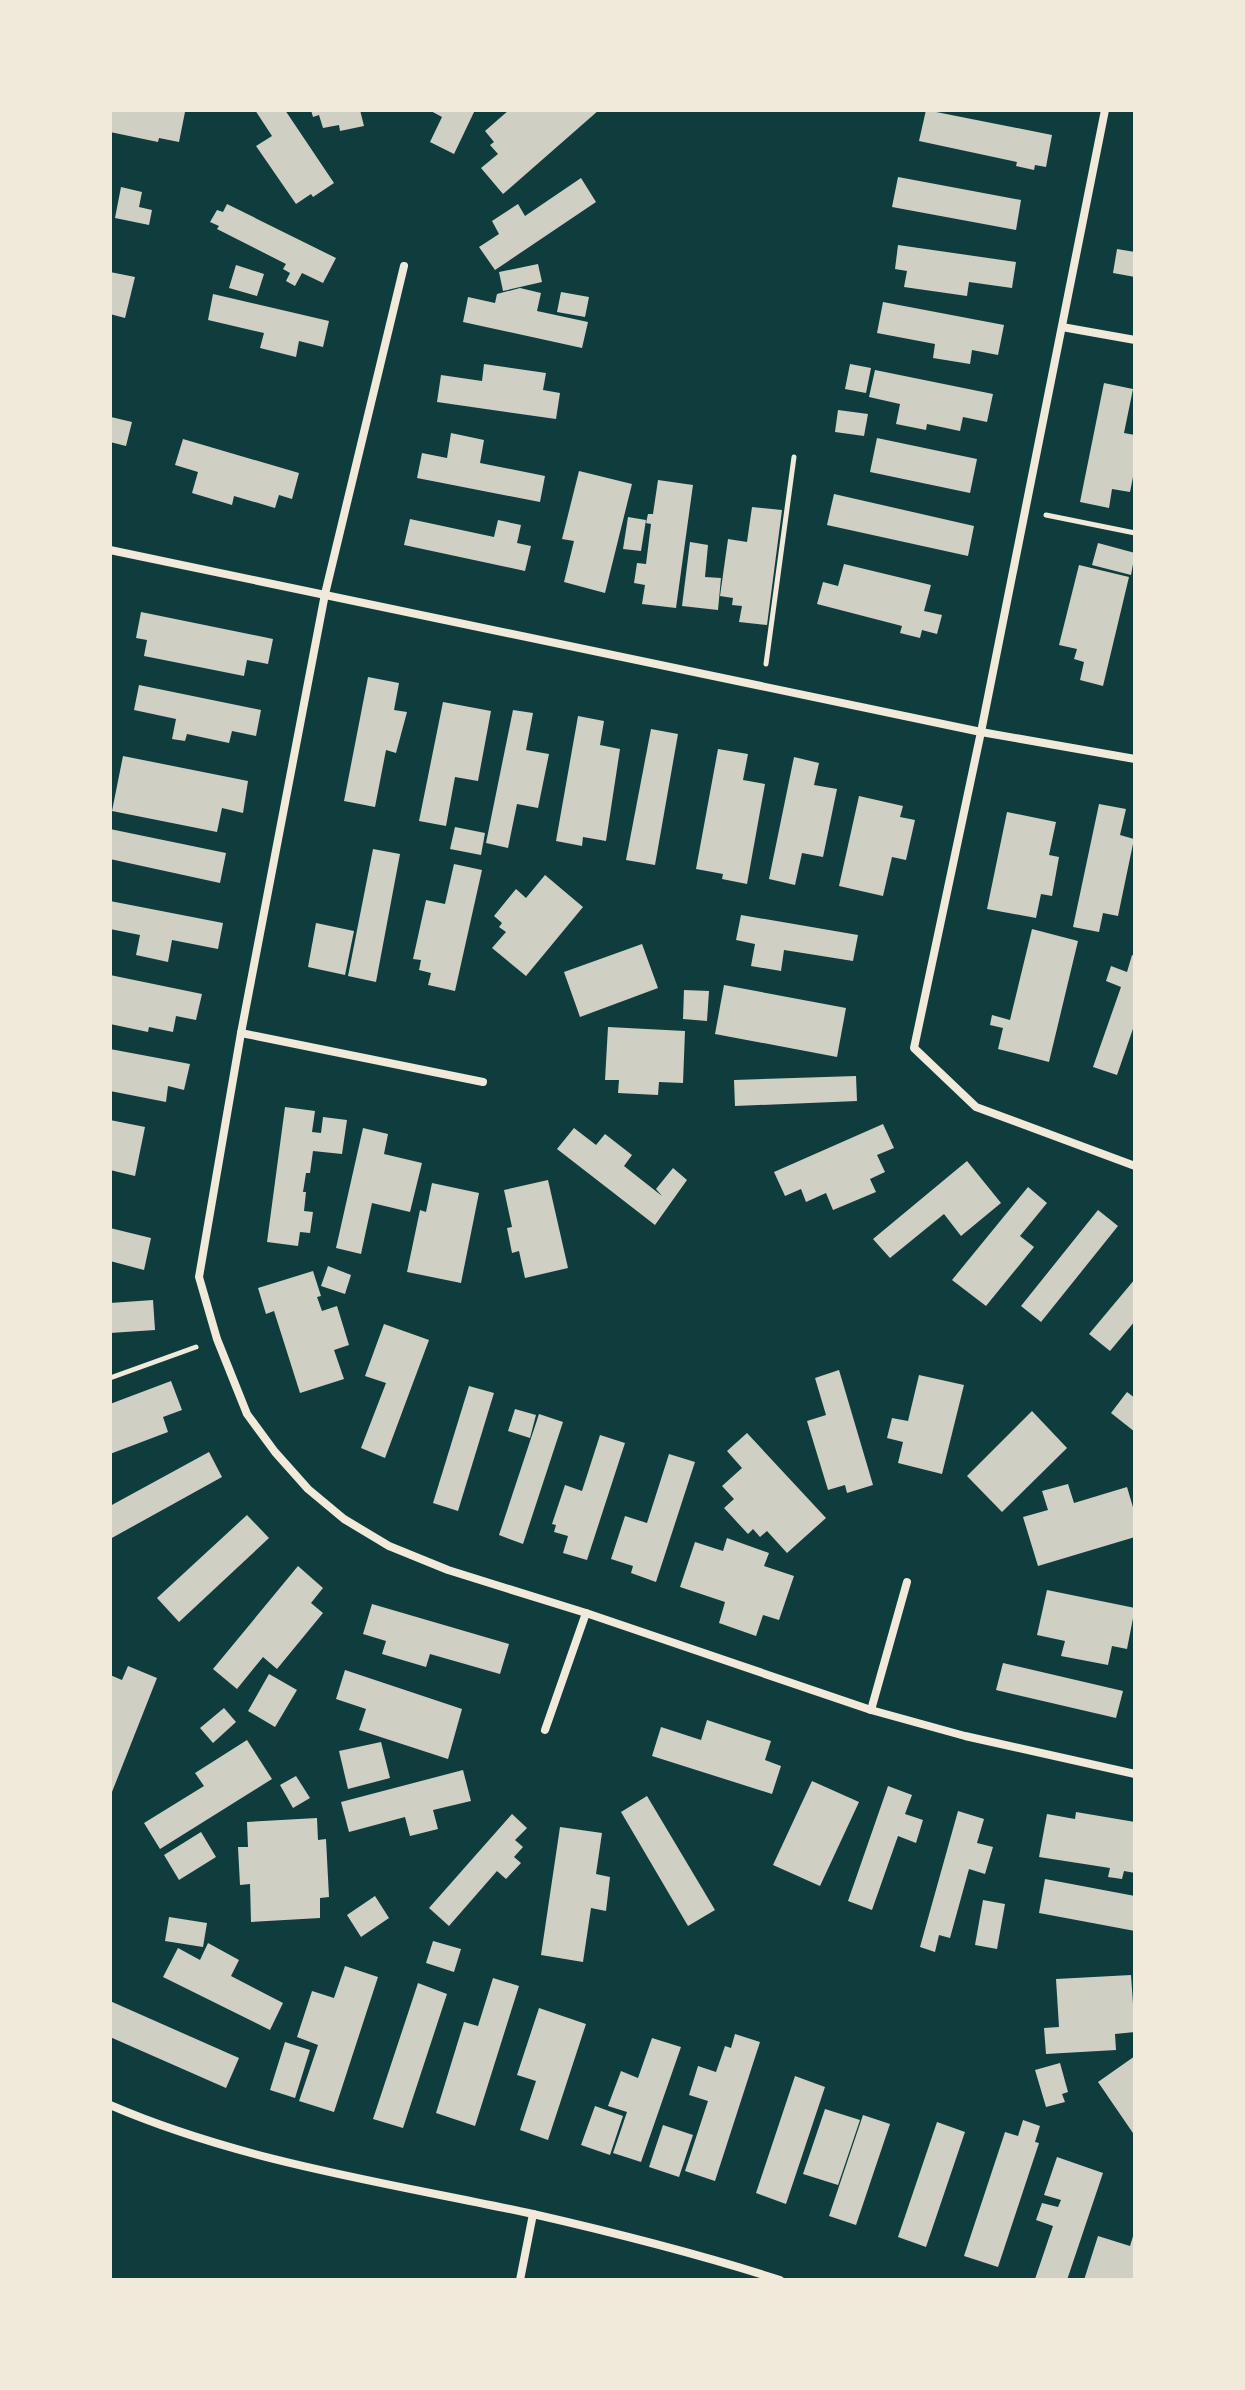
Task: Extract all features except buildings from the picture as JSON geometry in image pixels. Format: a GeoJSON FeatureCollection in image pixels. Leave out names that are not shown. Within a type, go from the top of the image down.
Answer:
{"type":"FeatureCollection","features":[{"type":"Feature","properties":{"kind":"street"},"geometry":{"type":"LineString","coordinates":[[1105,110],[981,732],[914,1048],[976,1107],[1135,1166]]}},
{"type":"Feature","properties":{"kind":"street"},"geometry":{"type":"LineString","coordinates":[[404,266],[325,594],[241,1033],[199,1277],[217,1339],[247,1414],[308,1489],[344,1519],[389,1546],[448,1570],[586,1613],[871,1710],[965,1736],[1135,1774]]}},
{"type":"Feature","properties":{"kind":"street"},"geometry":{"type":"LineString","coordinates":[[1062,327],[1135,340]]}},
{"type":"Feature","properties":{"kind":"street"},"geometry":{"type":"LineString","coordinates":[[110,550],[981,732],[1135,759]]}},
{"type":"Feature","properties":{"kind":"street"},"geometry":{"type":"LineString","coordinates":[[241,1033],[483,1082]]}},
{"type":"Feature","properties":{"kind":"street"},"geometry":{"type":"LineString","coordinates":[[871,1710],[907,1582]]}},
{"type":"Feature","properties":{"kind":"street"},"geometry":{"type":"LineString","coordinates":[[545,1730],[586,1613]]}},
{"type":"Feature","properties":{"kind":"street"},"geometry":{"type":"LineString","coordinates":[[110,2105],[164,2129],[233,2150],[315,2170],[533,2214],[653,2243],[780,2280]]}},
{"type":"Feature","properties":{"kind":"street"},"geometry":{"type":"LineString","coordinates":[[520,2280],[533,2214]]}},
{"type":"Feature","properties":{"kind":"path"},"geometry":{"type":"LineString","coordinates":[[763,685],[794,457]]}},
{"type":"Feature","properties":{"kind":"path"},"geometry":{"type":"LineString","coordinates":[[1025,510],[1135,533]]}},
{"type":"Feature","properties":{"kind":"path"},"geometry":{"type":"LineString","coordinates":[[110,1378],[217,1339]]}}]}
